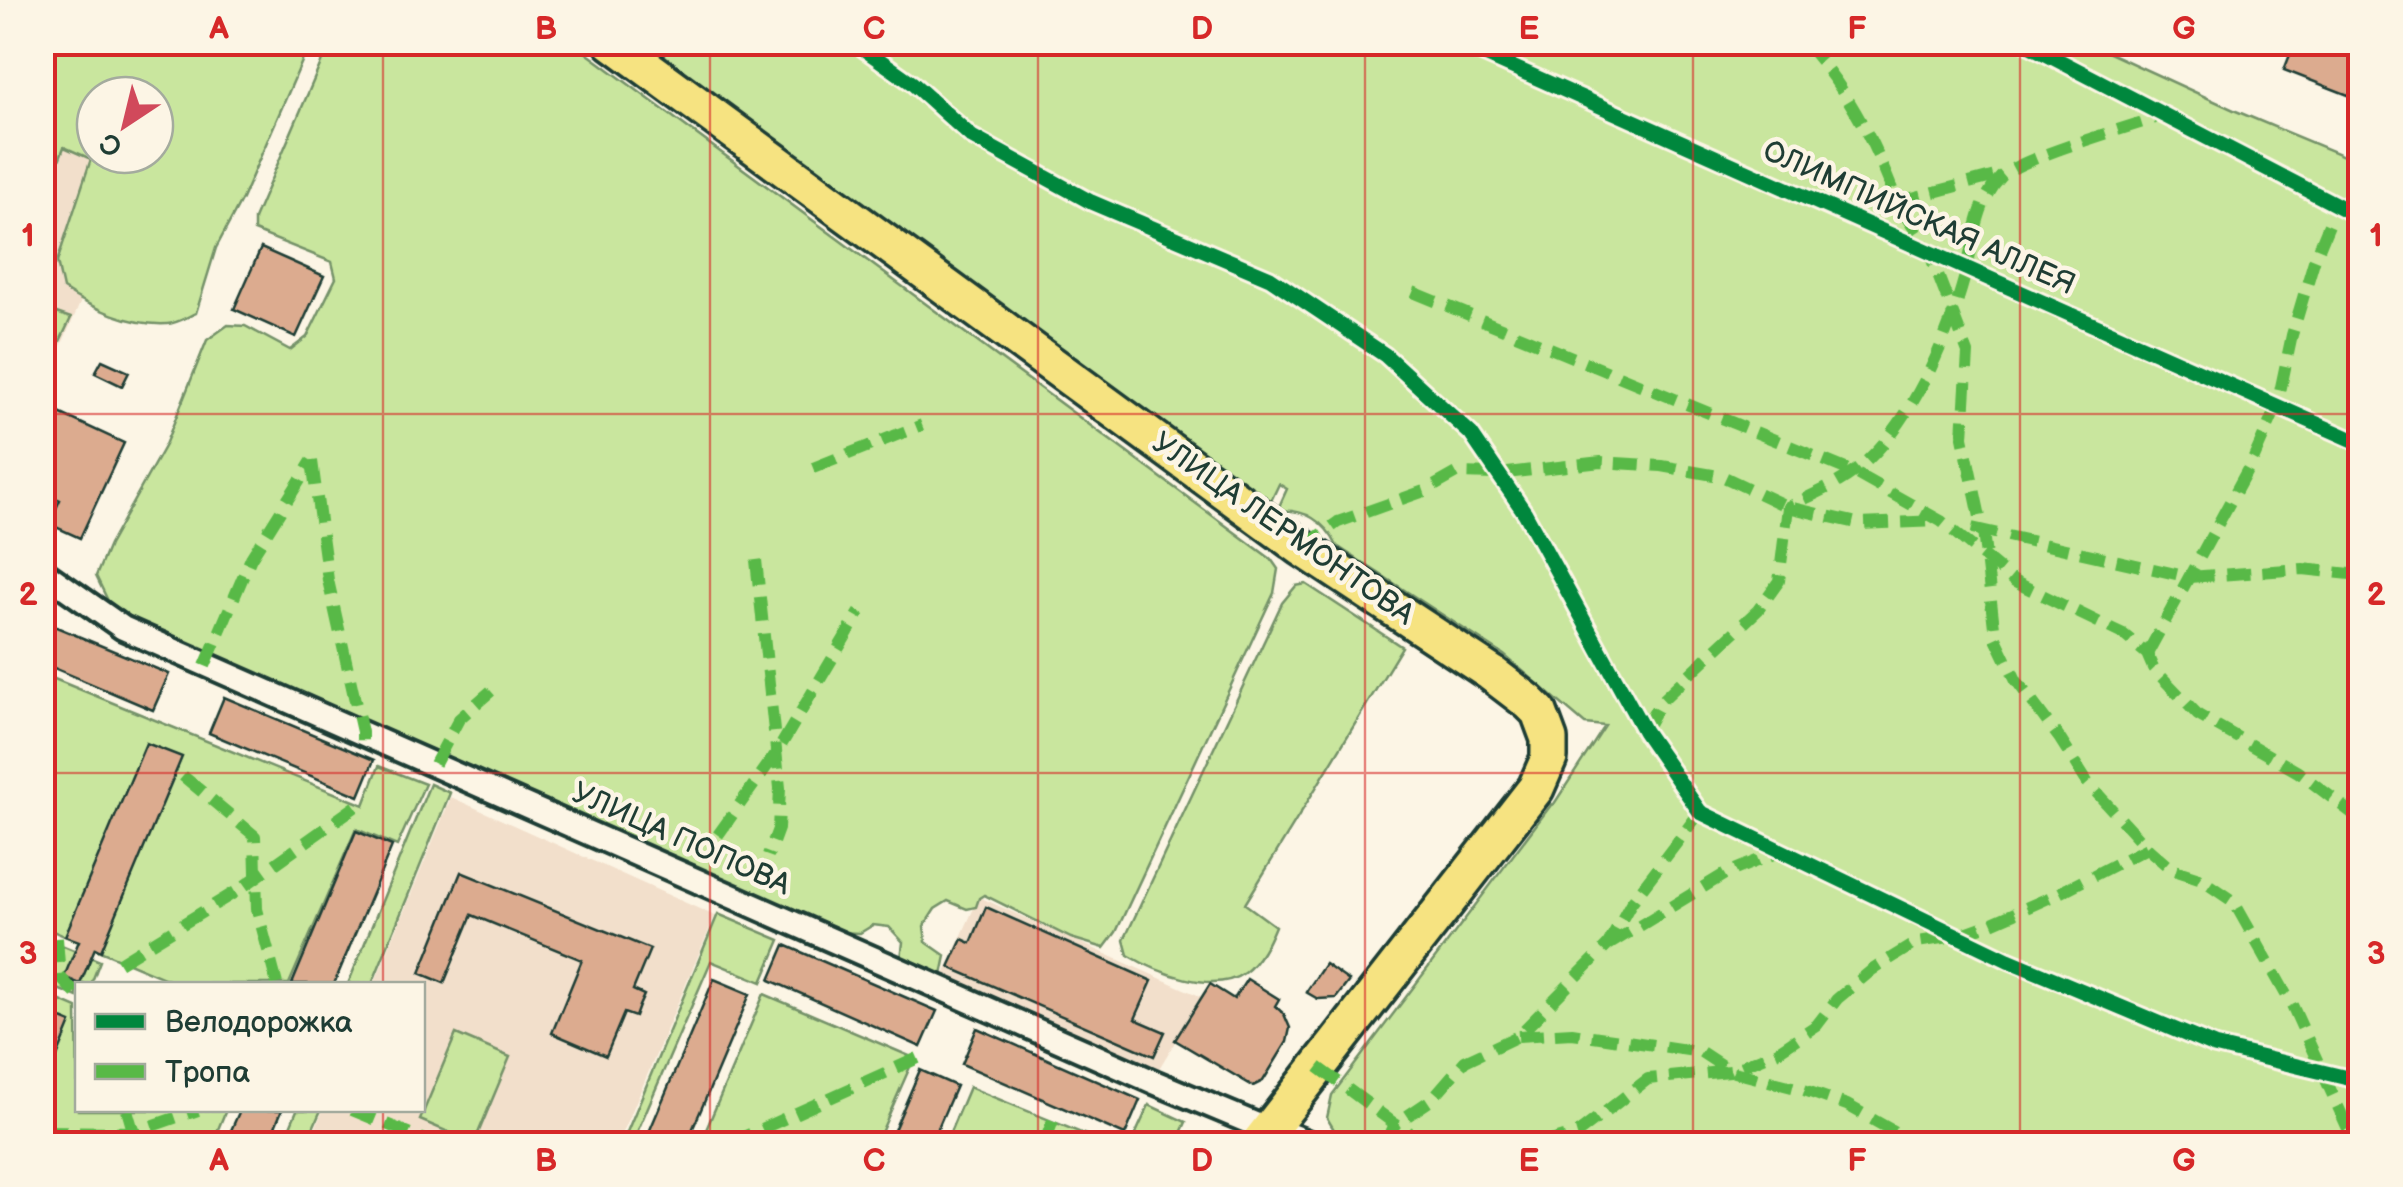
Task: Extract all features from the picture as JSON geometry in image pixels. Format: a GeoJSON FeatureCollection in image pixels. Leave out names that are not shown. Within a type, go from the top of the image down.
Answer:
{"type":"FeatureCollection","features":[{"type":"Feature","properties":{"kind":"main road","name":"УЛИЦА ЛЕРМОНТОВА"},"geometry":{"type":"LineString","coordinates":[[612,42],[1302,548],[1491,673],[1539,712],[1548,739],[1549,758],[1536,788],[1264,1137]]}},
{"type":"Feature","properties":{"kind":"street","name":"УЛИЦА ПОПОВА"},"geometry":{"type":"LineString","coordinates":[[42,570],[122,628],[188,658],[1154,1082],[1264,1137],[1305,1144]]}},
{"type":"Feature","properties":{"kind":"shaded area"},"geometry":{"type":"Polygon","coordinates":[[[43,137],[75,152],[75,175],[126,175],[135,179],[43,387],[43,137]]]}},
{"type":"Feature","properties":{"kind":"shaded area"},"geometry":{"type":"Polygon","coordinates":[[[451,797],[715,916],[618,1144],[309,1144],[322,1112],[425,1112],[425,982],[375,982],[451,797]]]}},
{"type":"Feature","properties":{"kind":"shaded area"},"geometry":{"type":"Polygon","coordinates":[[[979,897],[1202,997],[1157,1072],[943,977],[979,897]]]}},
{"type":"Feature","properties":{"kind":"green space"},"geometry":{"type":"Polygon","coordinates":[[[330,42],[573,43],[1271,559],[1278,569],[1274,593],[1116,932],[1104,948],[1071,938],[984,895],[976,907],[967,909],[948,901],[935,909],[924,926],[926,942],[946,956],[942,975],[936,979],[901,959],[903,942],[889,927],[873,925],[860,933],[836,932],[151,630],[111,607],[96,576],[165,445],[207,340],[228,325],[245,326],[290,350],[307,337],[336,278],[332,262],[254,231],[254,219],[330,42]]]}},
{"type":"Feature","properties":{"kind":"green space"},"geometry":{"type":"Polygon","coordinates":[[[42,43],[310,43],[242,199],[216,248],[196,313],[178,322],[139,322],[86,303],[63,289],[57,262],[86,175],[175,175],[175,75],[75,75],[75,152],[64,147],[43,203],[42,43]]]}},
{"type":"Feature","properties":{"kind":"green space"},"geometry":{"type":"Polygon","coordinates":[[[632,43],[2088,43],[2346,157],[2360,153],[2360,1144],[1359,1144],[1336,1133],[1327,1118],[1332,1095],[1554,804],[1605,726],[1585,724],[1504,655],[1337,546],[1313,518],[1277,511],[1287,489],[1279,484],[1269,505],[632,43]]]}},
{"type":"Feature","properties":{"kind":"green space"},"geometry":{"type":"Polygon","coordinates":[[[42,310],[71,318],[43,377],[42,310]]]}},
{"type":"Feature","properties":{"kind":"green space"},"geometry":{"type":"Polygon","coordinates":[[[1306,584],[1402,647],[1245,904],[1275,926],[1259,958],[1244,973],[1217,982],[1169,974],[1128,955],[1124,940],[1282,603],[1296,586],[1306,584]]]}},
{"type":"Feature","properties":{"kind":"green space"},"geometry":{"type":"Polygon","coordinates":[[[42,674],[364,805],[379,766],[425,784],[397,846],[356,829],[290,982],[173,982],[43,927],[42,674]]]}},
{"type":"Feature","properties":{"kind":"green space"},"geometry":{"type":"Polygon","coordinates":[[[430,784],[450,793],[373,982],[349,982],[430,784]]]}},
{"type":"Feature","properties":{"kind":"green space"},"geometry":{"type":"Polygon","coordinates":[[[718,914],[780,940],[762,982],[711,961],[632,1144],[622,1144],[718,914]]]}},
{"type":"Feature","properties":{"kind":"green space"},"geometry":{"type":"Polygon","coordinates":[[[42,937],[100,961],[92,982],[75,982],[75,996],[43,983],[42,937]]]}},
{"type":"Feature","properties":{"kind":"green space"},"geometry":{"type":"Polygon","coordinates":[[[42,993],[75,1007],[75,1112],[225,1112],[212,1144],[43,1144],[42,993]]]}},
{"type":"Feature","properties":{"kind":"green space"},"geometry":{"type":"Polygon","coordinates":[[[764,994],[914,1058],[876,1144],[700,1144],[764,994]]]}},
{"type":"Feature","properties":{"kind":"green space"},"geometry":{"type":"Polygon","coordinates":[[[456,1034],[510,1057],[474,1143],[420,1120],[456,1034]]]}},
{"type":"Feature","properties":{"kind":"green space"},"geometry":{"type":"Polygon","coordinates":[[[969,1087],[1108,1144],[945,1144],[969,1087]]]}},
{"type":"Feature","properties":{"kind":"green space"},"geometry":{"type":"Polygon","coordinates":[[[1149,1105],[1186,1122],[1176,1144],[1131,1144],[1149,1105]]]}},
{"type":"Feature","properties":{"kind":"green space"},"geometry":{"type":"Polygon","coordinates":[[[296,1112],[320,1112],[306,1144],[283,1144],[296,1112]]]}},
{"type":"Feature","properties":{"kind":"building"},"geometry":{"type":"Polygon","coordinates":[[[2295,42],[2360,42],[2360,86],[2356,98],[2284,70],[2295,42]]]}},
{"type":"Feature","properties":{"kind":"building"},"geometry":{"type":"Polygon","coordinates":[[[261,248],[324,276],[296,337],[234,309],[261,248]]]}},
{"type":"Feature","properties":{"kind":"building"},"geometry":{"type":"Polygon","coordinates":[[[102,360],[129,372],[122,386],[95,373],[102,360]]]}},
{"type":"Feature","properties":{"kind":"building"},"geometry":{"type":"Polygon","coordinates":[[[57,412],[124,443],[80,538],[49,524],[60,500],[42,492],[42,444],[57,412]]]}},
{"type":"Feature","properties":{"kind":"building"},"geometry":{"type":"Polygon","coordinates":[[[42,621],[169,674],[153,710],[42,663],[42,621]]]}},
{"type":"Feature","properties":{"kind":"building"},"geometry":{"type":"Polygon","coordinates":[[[224,697],[374,760],[359,796],[209,733],[224,697]]]}},
{"type":"Feature","properties":{"kind":"building"},"geometry":{"type":"Polygon","coordinates":[[[146,743],[182,757],[101,951],[95,948],[81,982],[64,977],[79,941],[65,936],[146,743]]]}},
{"type":"Feature","properties":{"kind":"building"},"geometry":{"type":"Polygon","coordinates":[[[356,831],[392,846],[335,982],[293,982],[356,831]]]}},
{"type":"Feature","properties":{"kind":"building"},"geometry":{"type":"Polygon","coordinates":[[[461,872],[650,949],[633,990],[644,995],[635,1017],[624,1013],[606,1056],[552,1033],[582,960],[472,915],[444,983],[420,973],[461,872]]]}},
{"type":"Feature","properties":{"kind":"building"},"geometry":{"type":"Polygon","coordinates":[[[986,907],[1152,981],[1135,1019],[1165,1032],[1154,1056],[949,967],[962,939],[971,943],[986,907]]]}},
{"type":"Feature","properties":{"kind":"building"},"geometry":{"type":"Polygon","coordinates":[[[785,945],[937,1011],[921,1047],[770,980],[785,945]]]}},
{"type":"Feature","properties":{"kind":"building"},"geometry":{"type":"Polygon","coordinates":[[[1325,964],[1349,981],[1336,998],[1318,999],[1306,992],[1325,964]]]}},
{"type":"Feature","properties":{"kind":"building"},"geometry":{"type":"Polygon","coordinates":[[[714,979],[750,994],[700,1112],[686,1144],[644,1144],[714,979]]]}},
{"type":"Feature","properties":{"kind":"building"},"geometry":{"type":"Polygon","coordinates":[[[1247,979],[1279,999],[1275,1006],[1290,1028],[1287,1042],[1263,1081],[1253,1086],[1175,1040],[1210,984],[1234,999],[1247,979]]]}},
{"type":"Feature","properties":{"kind":"building"},"geometry":{"type":"Polygon","coordinates":[[[42,1011],[71,1023],[43,1091],[42,1091],[42,1011]]]}},
{"type":"Feature","properties":{"kind":"building"},"geometry":{"type":"Polygon","coordinates":[[[977,1028],[1140,1100],[1125,1135],[962,1064],[977,1028]]]}},
{"type":"Feature","properties":{"kind":"building"},"geometry":{"type":"Polygon","coordinates":[[[920,1070],[956,1086],[931,1144],[888,1144],[920,1070]]]}},
{"type":"Feature","properties":{"kind":"building"},"geometry":{"type":"Polygon","coordinates":[[[239,1112],[281,1112],[268,1144],[225,1144],[239,1112]]]}},
{"type":"Feature","properties":{"kind":"marked path"},"geometry":{"type":"LineString","coordinates":[[1804,42],[1834,78],[1858,117],[1897,202],[1852,218]]}},
{"type":"Feature","properties":{"kind":"marked path"},"geometry":{"type":"LineString","coordinates":[[1644,731],[1660,702],[1758,610],[1779,581],[1788,507],[1855,471],[1894,431],[1911,406],[1950,322],[1982,208],[2001,177],[2052,152],[2164,115]]}},
{"type":"Feature","properties":{"kind":"marked path"},"geometry":{"type":"LineString","coordinates":[[1541,1144],[1578,1133],[1648,1079],[1730,1071],[1778,1051],[1817,1025],[1837,999],[1872,970],[1917,942],[1957,936],[1990,924],[2147,848],[2087,782],[2016,680],[1995,636],[1983,531],[1963,437],[1968,353],[1929,252],[1897,202],[2003,174]]}},
{"type":"Feature","properties":{"kind":"marked path"},"geometry":{"type":"LineString","coordinates":[[2147,654],[2254,458],[2277,406],[2292,335],[2314,261],[2337,205]]}},
{"type":"Feature","properties":{"kind":"marked path"},"geometry":{"type":"LineString","coordinates":[[1413,292],[1853,472],[1941,521],[2015,582],[2123,634],[2147,654],[2153,668],[2198,715],[2298,772],[2360,819]]}},
{"type":"Feature","properties":{"kind":"marked path"},"geometry":{"type":"LineString","coordinates":[[813,468],[922,425]]}},
{"type":"Feature","properties":{"kind":"marked path"},"geometry":{"type":"LineString","coordinates":[[312,461],[328,580],[362,747]]}},
{"type":"Feature","properties":{"kind":"marked path"},"geometry":{"type":"LineString","coordinates":[[205,666],[251,558],[312,461]]}},
{"type":"Feature","properties":{"kind":"marked path"},"geometry":{"type":"LineString","coordinates":[[1302,548],[1338,522],[1427,490],[1457,473],[1498,474],[1601,462],[1662,466],[1724,477],[1788,507],[1861,524],[1938,521]]}},
{"type":"Feature","properties":{"kind":"marked path"},"geometry":{"type":"LineString","coordinates":[[1972,528],[2189,577],[2303,569],[2360,575]]}},
{"type":"Feature","properties":{"kind":"marked path"},"geometry":{"type":"LineString","coordinates":[[756,560],[780,788],[778,829],[768,856]]}},
{"type":"Feature","properties":{"kind":"marked path"},"geometry":{"type":"LineString","coordinates":[[718,835],[777,752],[860,612]]}},
{"type":"Feature","properties":{"kind":"marked path"},"geometry":{"type":"LineString","coordinates":[[435,764],[459,719],[491,691]]}},
{"type":"Feature","properties":{"kind":"marked path"},"geometry":{"type":"LineString","coordinates":[[183,776],[255,836],[257,909],[276,982]]}},
{"type":"Feature","properties":{"kind":"marked path"},"geometry":{"type":"LineString","coordinates":[[119,963],[237,891],[362,802]]}},
{"type":"Feature","properties":{"kind":"marked path"},"geometry":{"type":"LineString","coordinates":[[1386,1144],[1395,1124],[1431,1100],[1465,1061],[1518,1036],[1608,945],[1631,903],[1700,812]]}},
{"type":"Feature","properties":{"kind":"marked path"},"geometry":{"type":"LineString","coordinates":[[2147,848],[2171,869],[2199,878],[2234,902],[2292,1005],[2355,1144]]}},
{"type":"Feature","properties":{"kind":"marked path"},"geometry":{"type":"LineString","coordinates":[[1608,945],[1725,874],[1781,851]]}},
{"type":"Feature","properties":{"kind":"marked path"},"geometry":{"type":"LineString","coordinates":[[57,938],[60,977],[75,993]]}},
{"type":"Feature","properties":{"kind":"marked path"},"geometry":{"type":"LineString","coordinates":[[1518,1036],[1572,1033],[1701,1052],[1730,1071],[1847,1105],[1916,1144]]}},
{"type":"Feature","properties":{"kind":"marked path"},"geometry":{"type":"LineString","coordinates":[[728,1144],[918,1058]]}},
{"type":"Feature","properties":{"kind":"marked path"},"geometry":{"type":"LineString","coordinates":[[1318,1067],[1429,1144]]}},
{"type":"Feature","properties":{"kind":"marked path"},"geometry":{"type":"LineString","coordinates":[[128,1112],[137,1144]]}},
{"type":"Feature","properties":{"kind":"marked path"},"geometry":{"type":"LineString","coordinates":[[42,1131],[134,1132],[192,1112]]}},
{"type":"Feature","properties":{"kind":"marked path"},"geometry":{"type":"LineString","coordinates":[[357,1112],[435,1144]]}},
{"type":"Feature","properties":{"kind":"marked path"},"geometry":{"type":"LineString","coordinates":[[1044,1144],[1054,1118]]}},
{"type":"Feature","properties":{"kind":"cycle path"},"geometry":{"type":"LineString","coordinates":[[854,42],[912,83],[972,137],[1091,202],[1270,278],[1385,355],[1471,434],[1525,513],[1644,731],[1700,812],[2008,960],[2214,1046],[2360,1081]]}},
{"type":"Feature","properties":{"kind":"cycle path","name":"ОЛИМПИЙСКАЯ АЛЛЕЯ"},"geometry":{"type":"LineString","coordinates":[[1456,42],[2360,443]]}},
{"type":"Feature","properties":{"kind":"cycle path"},"geometry":{"type":"LineString","coordinates":[[2023,42],[2360,217]]}}]}
